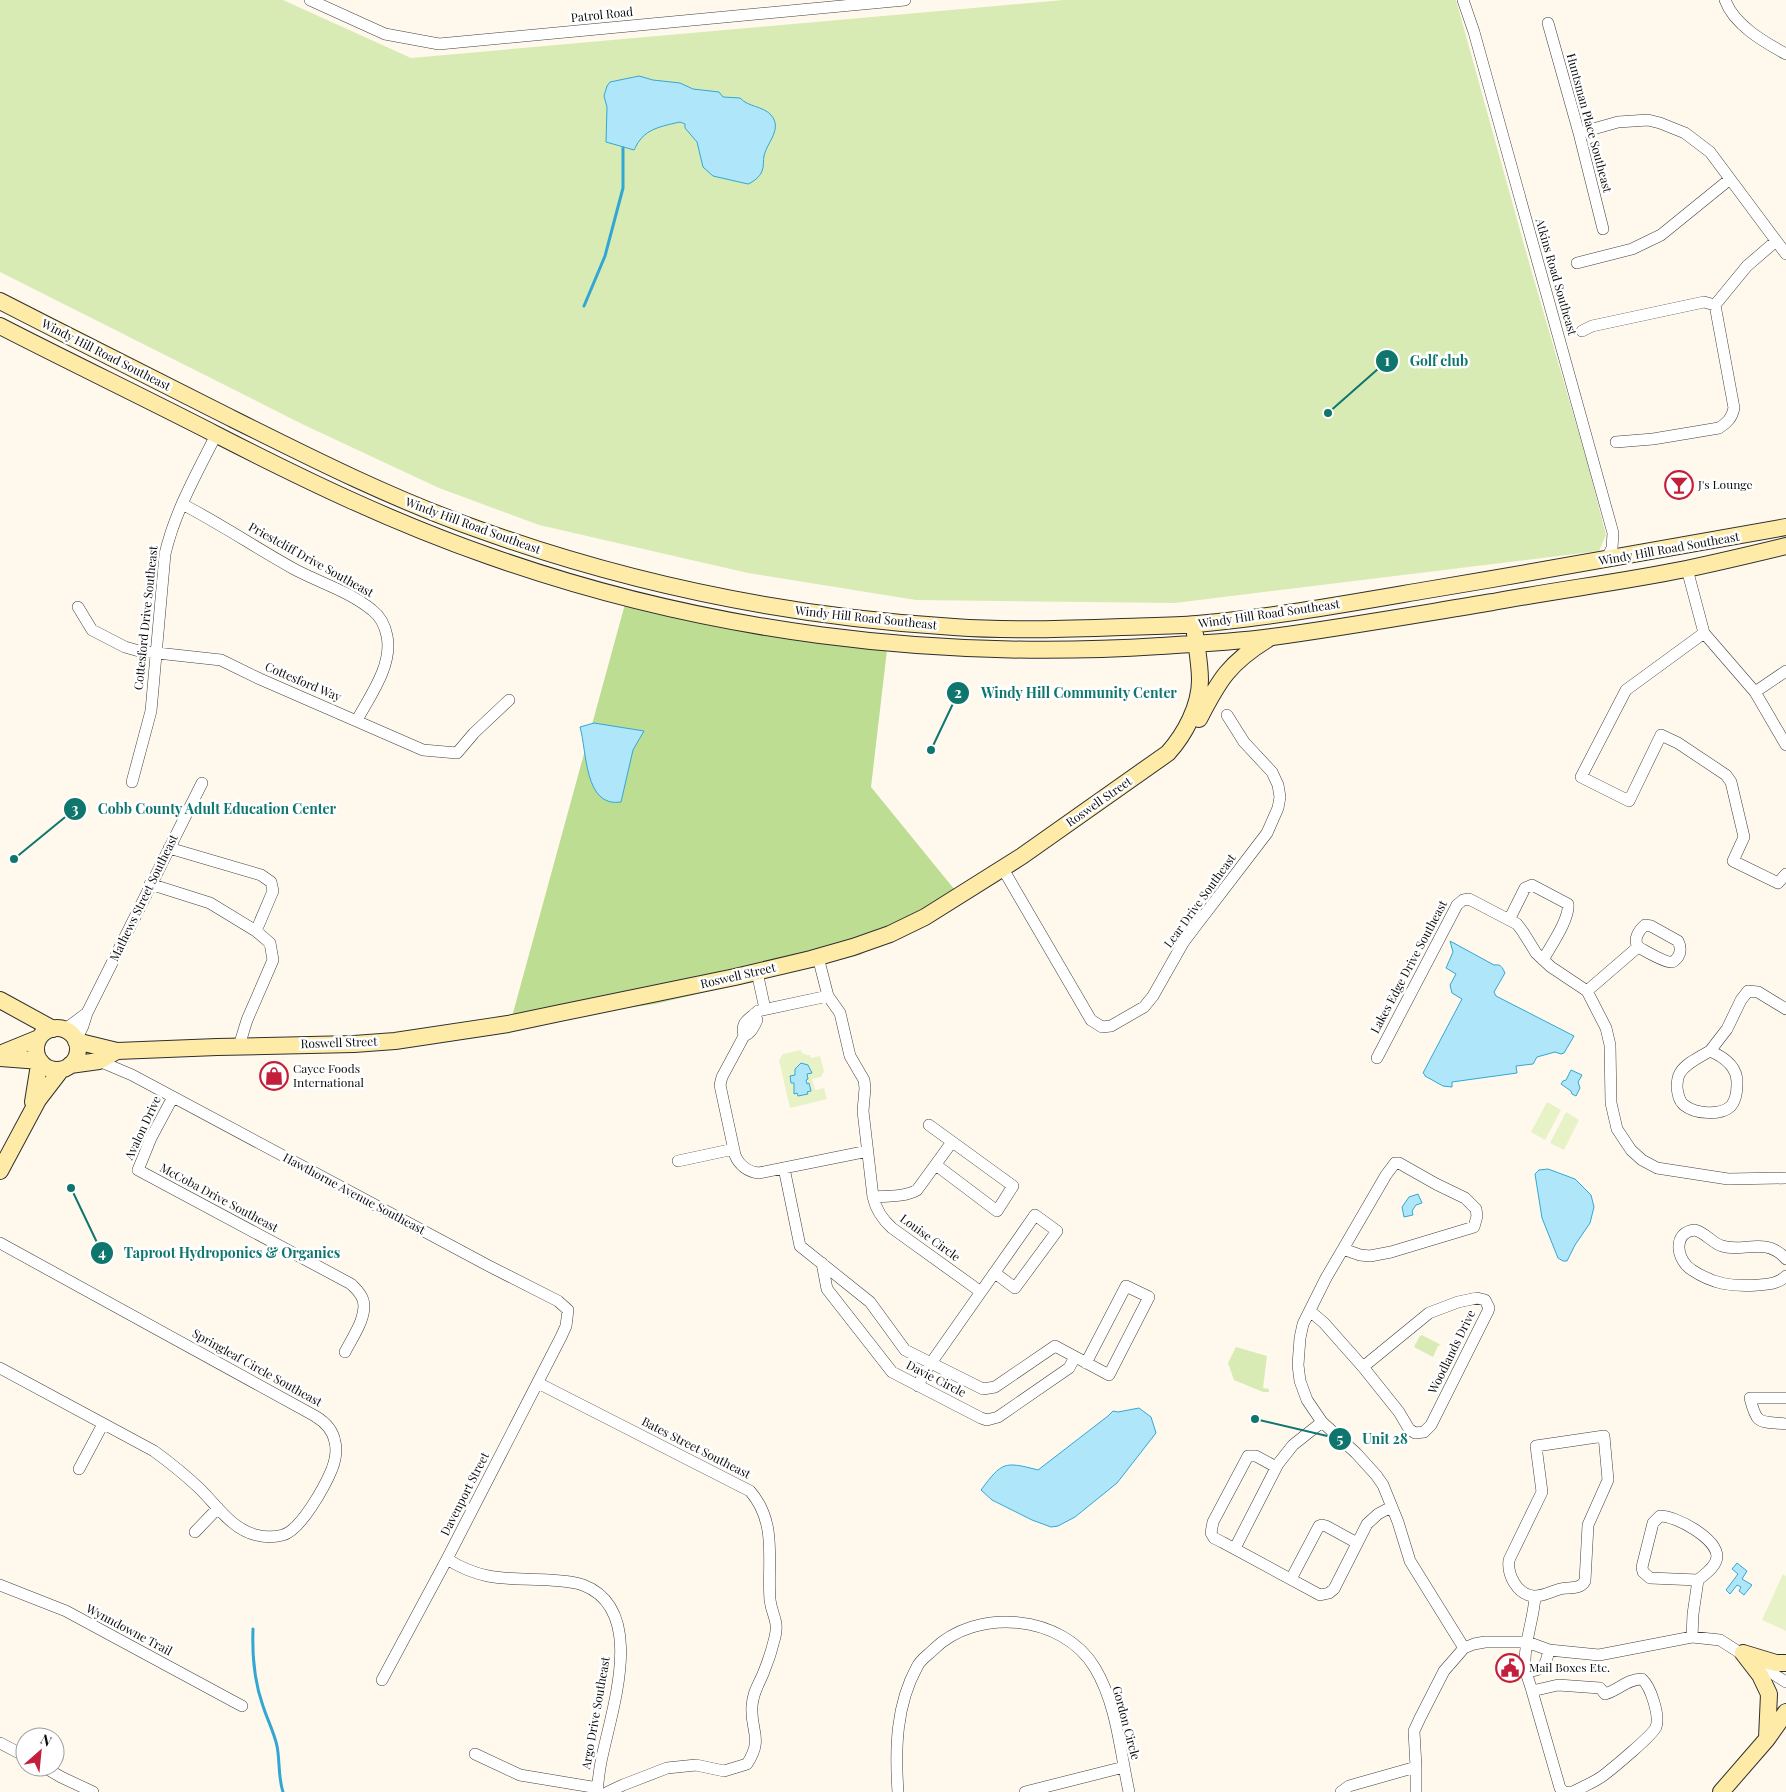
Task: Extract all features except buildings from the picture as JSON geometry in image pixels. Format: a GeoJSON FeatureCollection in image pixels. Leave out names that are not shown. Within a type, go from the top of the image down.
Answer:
{"type":"FeatureCollection","features":[{"type":"Feature","properties":{"kind":"main road","name":"Windy Hill Road Southeast"},"geometry":{"type":"LineString","coordinates":[[0,302],[305,456],[443,517],[552,554],[637,578],[787,609],[871,620],[954,627],[1052,630],[1194,624],[1313,609],[1606,560],[1786,527]]}},
{"type":"Feature","properties":{"kind":"main road","name":"Windy Hill Road Southeast"},"geometry":{"type":"LineString","coordinates":[[0,326],[344,498],[484,554],[593,589],[789,632],[891,644],[954,648],[1059,651],[1196,644],[1271,637],[1687,569],[1786,546]]}},
{"type":"Feature","properties":{"kind":"main road"},"geometry":{"type":"LineString","coordinates":[[1488,602],[1524,585],[1594,572],[1606,560]]}},
{"type":"Feature","properties":{"kind":"main road","name":"Roswell Street"},"geometry":{"type":"LineString","coordinates":[[58,1036],[121,1051],[354,1044],[424,1037],[551,1015],[757,972],[853,947],[890,934],[925,917],[1003,869],[1168,753],[1182,735],[1198,696],[1200,680],[1194,624]]}},
{"type":"Feature","properties":{"kind":"main road"},"geometry":{"type":"LineString","coordinates":[[1168,753],[1190,736],[1216,687],[1230,667],[1271,637]]}},
{"type":"Feature","properties":{"kind":"main road"},"geometry":{"type":"LineString","coordinates":[[0,1171],[44,1089],[76,1056],[78,1046],[58,1036],[33,1034],[23,1019],[3,1001]]}},
{"type":"Feature","properties":{"kind":"main road"},"geometry":{"type":"LineString","coordinates":[[0,1054],[58,1036]]}},
{"type":"Feature","properties":{"kind":"main road"},"geometry":{"type":"LineString","coordinates":[[32,1110],[40,1061],[36,1047],[58,1036]]}},
{"type":"Feature","properties":{"kind":"main road","name":"Roswell Street"},"geometry":{"type":"LineString","coordinates":[[66,1067],[99,1061],[121,1051]]}},
{"type":"Feature","properties":{"kind":"main road"},"geometry":{"type":"LineString","coordinates":[[0,1058],[40,1061],[50,1069],[66,1067]]}},
{"type":"Feature","properties":{"kind":"main road"},"geometry":{"type":"LineString","coordinates":[[1743,1653],[1776,1663],[1786,1663]]}},
{"type":"Feature","properties":{"kind":"main road"},"geometry":{"type":"LineString","coordinates":[[1743,1653],[1760,1676],[1768,1694],[1766,1739]]}},
{"type":"Feature","properties":{"kind":"main road"},"geometry":{"type":"LineString","coordinates":[[1721,1792],[1766,1739],[1786,1712]]}},
{"type":"Feature","properties":{"kind":"street","name":"Patrol Road"},"geometry":{"type":"LineString","coordinates":[[310,0],[385,34],[439,44],[905,0]]}},
{"type":"Feature","properties":{"kind":"street","name":"Atkins Road Southeast"},"geometry":{"type":"LineString","coordinates":[[1463,0],[1474,32],[1613,533],[1612,548],[1606,560]]}},
{"type":"Feature","properties":{"kind":"street"},"geometry":{"type":"LineString","coordinates":[[1725,0],[1736,17],[1749,29],[1786,54]]}},
{"type":"Feature","properties":{"kind":"street","name":"Huntsman Place Southeast"},"geometry":{"type":"LineString","coordinates":[[1548,23],[1579,133],[1603,229]]}},
{"type":"Feature","properties":{"kind":"street"},"geometry":{"type":"LineString","coordinates":[[1579,133],[1618,122],[1648,120],[1660,122],[1685,133],[1710,152],[1786,254]]}},
{"type":"Feature","properties":{"kind":"street"},"geometry":{"type":"LineString","coordinates":[[1577,263],[1632,248],[1660,235],[1730,179]]}},
{"type":"Feature","properties":{"kind":"street"},"geometry":{"type":"LineString","coordinates":[[1616,442],[1653,439],[1719,428],[1731,418],[1734,408],[1715,305],[1747,266],[1776,241]]}},
{"type":"Feature","properties":{"kind":"street"},"geometry":{"type":"LineString","coordinates":[[1582,331],[1592,326],[1704,302],[1715,305]]}},
{"type":"Feature","properties":{"kind":"street","name":"Cottesford Drive Southeast"},"geometry":{"type":"LineString","coordinates":[[132,782],[151,711],[165,554],[170,533],[216,435]]}},
{"type":"Feature","properties":{"kind":"street","name":"Priestcliff Drive Southeast"},"geometry":{"type":"LineString","coordinates":[[182,504],[294,569],[352,596],[373,611],[382,622],[389,645],[386,658],[382,672],[357,720]]}},
{"type":"Feature","properties":{"kind":"street"},"geometry":{"type":"LineString","coordinates":[[1687,569],[1704,632],[1755,692],[1786,746]]}},
{"type":"Feature","properties":{"kind":"street","name":"Cottesford Way"},"geometry":{"type":"LineString","coordinates":[[78,607],[92,630],[103,637],[139,651],[221,660],[260,680],[357,720],[423,750],[457,753],[474,733],[509,700]]}},
{"type":"Feature","properties":{"kind":"street"},"geometry":{"type":"LineString","coordinates":[[1704,632],[1626,690],[1581,777],[1629,801],[1661,735],[1678,743],[1726,775],[1731,782],[1744,837],[1733,861],[1778,883],[1786,874]]}},
{"type":"Feature","properties":{"kind":"street"},"geometry":{"type":"LineString","coordinates":[[1755,692],[1786,671]]}},
{"type":"Feature","properties":{"kind":"street","name":"Lear Drive Southeast"},"geometry":{"type":"LineString","coordinates":[[1003,869],[1091,1020],[1102,1027],[1111,1026],[1144,1007],[1153,996],[1189,935],[1267,833],[1278,808],[1278,785],[1272,772],[1244,742],[1227,715]]}},
{"type":"Feature","properties":{"kind":"street","name":"Mathews Street Southeast"},"geometry":{"type":"LineString","coordinates":[[58,1036],[83,1026],[87,1013],[150,884],[202,783]]}},
{"type":"Feature","properties":{"kind":"street"},"geometry":{"type":"LineString","coordinates":[[169,848],[261,875],[271,882],[273,891],[256,930]]}},
{"type":"Feature","properties":{"kind":"street"},"geometry":{"type":"LineString","coordinates":[[150,884],[210,903],[256,930],[270,943],[274,960],[246,1020],[239,1046]]}},
{"type":"Feature","properties":{"kind":"street"},"geometry":{"type":"LineString","coordinates":[[1509,920],[1525,888],[1532,885],[1568,904],[1569,910],[1543,960]]}},
{"type":"Feature","properties":{"kind":"street","name":"Lakes Edge Drive Southeast"},"geometry":{"type":"LineString","coordinates":[[1377,1058],[1413,986],[1459,902],[1469,898],[1521,928],[1536,953],[1543,960],[1587,991],[1606,1028],[1610,1045],[1611,1103],[1617,1129],[1631,1150],[1642,1160],[1656,1168],[1728,1179],[1786,1178]]}},
{"type":"Feature","properties":{"kind":"street"},"geometry":{"type":"LineString","coordinates":[[1587,991],[1638,947]]}},
{"type":"Feature","properties":{"kind":"street","name":"Louise Circle"},"geometry":{"type":"LineString","coordinates":[[818,957],[828,996],[840,1013],[850,1056],[864,1080],[863,1111],[873,1197],[880,1215],[892,1228],[981,1292]]}},
{"type":"Feature","properties":{"kind":"street"},"geometry":{"type":"LineString","coordinates":[[757,972],[760,1012],[750,1033],[744,1036],[722,1077],[720,1085],[734,1149],[739,1163],[754,1172],[784,1168],[868,1151]]}},
{"type":"Feature","properties":{"kind":"street"},"geometry":{"type":"LineString","coordinates":[[1710,1051],[1732,1066],[1738,1080],[1733,1104],[1729,1108],[1716,1112],[1706,1112],[1690,1108],[1682,1103],[1678,1097],[1677,1080],[1682,1070],[1710,1051],[1723,1036],[1741,1000],[1748,991],[1758,992],[1786,1009]]}},
{"type":"Feature","properties":{"kind":"street"},"geometry":{"type":"LineString","coordinates":[[760,1012],[828,996]]}},
{"type":"Feature","properties":{"kind":"street"},"geometry":{"type":"LineString","coordinates":[[121,1051],[132,1075]]}},
{"type":"Feature","properties":{"kind":"street","name":"Hawthorne Avenue Southeast"},"geometry":{"type":"LineString","coordinates":[[99,1061],[132,1075],[489,1266],[558,1300],[568,1310],[568,1318]]}},
{"type":"Feature","properties":{"kind":"street","name":"Avalon Drive"},"geometry":{"type":"LineString","coordinates":[[138,1170],[151,1138],[173,1097]]}},
{"type":"Feature","properties":{"kind":"street"},"geometry":{"type":"LineString","coordinates":[[929,1125],[1013,1186],[997,1211],[936,1165]]}},
{"type":"Feature","properties":{"kind":"street"},"geometry":{"type":"LineString","coordinates":[[873,1197],[913,1193],[921,1186],[952,1142]]}},
{"type":"Feature","properties":{"kind":"street"},"geometry":{"type":"LineString","coordinates":[[678,1161],[734,1149]]}},
{"type":"Feature","properties":{"kind":"street"},"geometry":{"type":"LineString","coordinates":[[1343,1249],[1360,1255],[1370,1256],[1391,1252],[1474,1227],[1477,1216],[1476,1209],[1465,1198],[1399,1163],[1395,1163],[1386,1175],[1326,1278],[1303,1324],[1298,1365],[1307,1400],[1322,1422],[1356,1454],[1383,1485],[1398,1522],[1410,1561],[1464,1648]]}},
{"type":"Feature","properties":{"kind":"street","name":"Davie Circle"},"geometry":{"type":"LineString","coordinates":[[784,1168],[800,1246],[870,1302],[906,1350],[983,1389],[995,1388],[1055,1346],[1086,1363],[1109,1375],[1149,1297],[1126,1286],[1086,1363]]}},
{"type":"Feature","properties":{"kind":"street","name":"McCoba Drive Southeast"},"geometry":{"type":"LineString","coordinates":[[138,1170],[351,1284],[360,1292],[365,1306],[362,1318],[345,1352]]}},
{"type":"Feature","properties":{"kind":"street"},"geometry":{"type":"LineString","coordinates":[[918,1386],[924,1373],[932,1363],[994,1273],[1035,1215],[1057,1231],[1015,1288],[994,1273]]}},
{"type":"Feature","properties":{"kind":"street"},"geometry":{"type":"LineString","coordinates":[[1786,1259],[1778,1252],[1761,1246],[1722,1246],[1695,1230],[1686,1232],[1678,1246],[1683,1262],[1691,1270],[1730,1286],[1773,1284],[1786,1276]]}},
{"type":"Feature","properties":{"kind":"street","name":"Springleaf Circle Southeast"},"geometry":{"type":"LineString","coordinates":[[0,1243],[315,1416],[324,1422],[331,1431],[336,1454],[332,1468],[296,1528],[284,1535],[255,1535],[231,1521],[176,1467],[154,1451],[0,1368]]}},
{"type":"Feature","properties":{"kind":"street","name":"Davie Circle"},"geometry":{"type":"LineString","coordinates":[[822,1263],[827,1289],[832,1297],[892,1372],[982,1418],[992,1420],[998,1418],[1069,1368],[1075,1357]]}},
{"type":"Feature","properties":{"kind":"street","name":"Woodlands Drive"},"geometry":{"type":"LineString","coordinates":[[1310,1311],[1324,1323],[1363,1367],[1399,1412],[1409,1430],[1415,1433],[1424,1432],[1431,1425],[1488,1311],[1488,1305],[1482,1299],[1472,1299],[1438,1308],[1429,1313],[1363,1367]]}},
{"type":"Feature","properties":{"kind":"street","name":"Davenport Street"},"geometry":{"type":"LineString","coordinates":[[382,1680],[562,1337],[568,1318]]}},
{"type":"Feature","properties":{"kind":"street","name":"Bates Street Southeast"},"geometry":{"type":"LineString","coordinates":[[538,1383],[750,1491],[759,1502],[766,1520],[770,1545],[770,1603],[777,1625],[771,1653],[755,1688],[751,1707],[756,1738],[755,1752],[747,1764],[724,1771],[696,1765],[674,1766],[601,1790]]}},
{"type":"Feature","properties":{"kind":"street"},"geometry":{"type":"LineString","coordinates":[[1786,1398],[1750,1398],[1755,1417],[1760,1421],[1786,1424]]}},
{"type":"Feature","properties":{"kind":"street"},"geometry":{"type":"LineString","coordinates":[[1235,1548],[1276,1468],[1293,1445],[1322,1422]]}},
{"type":"Feature","properties":{"kind":"street"},"geometry":{"type":"LineString","coordinates":[[79,1469],[103,1424]]}},
{"type":"Feature","properties":{"kind":"street"},"geometry":{"type":"LineString","coordinates":[[1604,1436],[1608,1480],[1588,1525],[1586,1581],[1580,1586],[1535,1596],[1520,1591],[1512,1578],[1508,1560],[1542,1492],[1536,1446],[1604,1436]]}},
{"type":"Feature","properties":{"kind":"street"},"geometry":{"type":"LineString","coordinates":[[1276,1468],[1256,1456],[1248,1456],[1213,1522],[1211,1533],[1214,1538],[1320,1595],[1329,1593],[1334,1588],[1367,1524],[1378,1514],[1391,1507]]}},
{"type":"Feature","properties":{"kind":"street"},"geometry":{"type":"LineString","coordinates":[[194,1532],[218,1508]]}},
{"type":"Feature","properties":{"kind":"street"},"geometry":{"type":"LineString","coordinates":[[1692,1638],[1692,1614],[1698,1580],[1713,1566],[1717,1557],[1716,1550],[1700,1532],[1675,1518],[1660,1516],[1652,1523],[1642,1567],[1643,1572],[1650,1578],[1698,1580]]}},
{"type":"Feature","properties":{"kind":"street"},"geometry":{"type":"LineString","coordinates":[[1291,1579],[1319,1526],[1326,1526],[1357,1542]]}},
{"type":"Feature","properties":{"kind":"street","name":"Argo Drive Southeast"},"geometry":{"type":"LineString","coordinates":[[447,1559],[463,1568],[490,1578],[570,1582],[584,1586],[597,1593],[607,1603],[618,1627],[621,1663],[618,1686],[601,1762],[601,1790]]}},
{"type":"Feature","properties":{"kind":"street","name":"Wynndowne Trail"},"geometry":{"type":"LineString","coordinates":[[0,1585],[66,1611],[242,1706]]}},
{"type":"Feature","properties":{"kind":"street"},"geometry":{"type":"LineString","coordinates":[[1535,1596],[1525,1665],[1560,1788],[1564,1792]]}},
{"type":"Feature","properties":{"kind":"street","name":"Gordon Circle"},"geometry":{"type":"LineString","coordinates":[[898,1792],[895,1761],[897,1732],[906,1692],[918,1665],[941,1642],[967,1628],[993,1623],[1015,1622],[1039,1627],[1063,1636],[1082,1652],[1095,1668],[1108,1698],[1129,1792]]}},
{"type":"Feature","properties":{"kind":"street"},"geometry":{"type":"LineString","coordinates":[[1416,1792],[1414,1731],[1444,1671],[1464,1648],[1474,1644],[1485,1642],[1527,1642],[1548,1650],[1599,1654],[1692,1638],[1720,1640],[1786,1682]]}},
{"type":"Feature","properties":{"kind":"street"},"geometry":{"type":"LineString","coordinates":[[1527,1672],[1544,1667],[1547,1662],[1548,1650]]}},
{"type":"Feature","properties":{"kind":"street"},"geometry":{"type":"LineString","coordinates":[[1532,1691],[1558,1685],[1600,1688],[1605,1694],[1615,1691],[1630,1680],[1642,1679],[1651,1694],[1657,1724],[1652,1733],[1604,1774],[1573,1792],[1569,1792]]}},
{"type":"Feature","properties":{"kind":"street"},"geometry":{"type":"LineString","coordinates":[[0,1743],[15,1751]]}},
{"type":"Feature","properties":{"kind":"street"},"geometry":{"type":"LineString","coordinates":[[475,1754],[520,1776],[601,1790]]}},
{"type":"Feature","properties":{"kind":"street"},"geometry":{"type":"LineString","coordinates":[[1024,1792],[1124,1767]]}},
{"type":"Feature","properties":{"kind":"street"},"geometry":{"type":"LineString","coordinates":[[1341,1792],[1350,1786],[1416,1767]]}},
{"type":"Feature","properties":{"kind":"street"},"geometry":{"type":"LineString","coordinates":[[61,1777],[93,1792]]}},
{"type":"Feature","properties":{"kind":"green space"},"geometry":{"type":"Polygon","coordinates":[[[0,0],[283,0],[411,58],[1063,0],[1456,0],[1588,465],[1606,535],[1599,551],[1175,603],[916,600],[748,573],[539,525],[439,488],[304,425],[0,272],[0,0]]]}},
{"type":"Feature","properties":{"kind":"green space"},"geometry":{"type":"Polygon","coordinates":[[[625,604],[887,650],[871,787],[959,895],[860,955],[655,1004],[510,1024],[625,604]]]}},
{"type":"Feature","properties":{"kind":"green space"},"geometry":{"type":"Polygon","coordinates":[[[801,1050],[802,1053],[810,1055],[811,1058],[820,1056],[824,1071],[821,1077],[812,1079],[815,1090],[824,1088],[827,1099],[790,1108],[779,1060],[783,1054],[801,1050]],[[798,1065],[795,1069],[795,1094],[808,1094],[806,1080],[798,1065]]]}},
{"type":"Feature","properties":{"kind":"green space"},"geometry":{"type":"Polygon","coordinates":[[[1547,1102],[1561,1110],[1545,1140],[1531,1132],[1547,1102]]]}},
{"type":"Feature","properties":{"kind":"green space"},"geometry":{"type":"Polygon","coordinates":[[[1566,1112],[1579,1120],[1564,1150],[1550,1143],[1566,1112]]]}},
{"type":"Feature","properties":{"kind":"green space"},"geometry":{"type":"Polygon","coordinates":[[[1422,1335],[1441,1345],[1438,1346],[1433,1357],[1414,1347],[1422,1335]]]}},
{"type":"Feature","properties":{"kind":"green space"},"geometry":{"type":"Polygon","coordinates":[[[1236,1347],[1267,1356],[1263,1388],[1269,1389],[1269,1392],[1263,1392],[1234,1380],[1228,1363],[1236,1347]]]}},
{"type":"Feature","properties":{"kind":"green space"},"geometry":{"type":"Polygon","coordinates":[[[1783,1574],[1786,1576],[1786,1631],[1762,1620],[1783,1574]]]}},
{"type":"Feature","properties":{"kind":"water"},"geometry":{"type":"Polygon","coordinates":[[[639,76],[653,80],[680,83],[693,89],[719,92],[723,97],[740,98],[768,112],[774,120],[775,130],[766,151],[760,175],[748,184],[713,176],[703,167],[697,142],[685,128],[685,124],[680,122],[658,128],[643,136],[634,150],[606,142],[607,107],[604,96],[607,86],[610,82],[639,76]]]}},
{"type":"Feature","properties":{"kind":"water"},"geometry":{"type":"Polygon","coordinates":[[[594,723],[644,731],[633,750],[621,802],[609,801],[600,796],[589,776],[580,727],[594,723]]]}},
{"type":"Feature","properties":{"kind":"water"},"geometry":{"type":"Polygon","coordinates":[[[1450,941],[1502,968],[1505,973],[1494,992],[1496,996],[1574,1036],[1564,1053],[1555,1052],[1537,1057],[1533,1064],[1516,1066],[1517,1073],[1452,1082],[1452,1087],[1443,1086],[1425,1076],[1423,1073],[1462,999],[1452,993],[1450,985],[1456,974],[1446,968],[1453,952],[1450,941]]]}},
{"type":"Feature","properties":{"kind":"water"},"geometry":{"type":"Polygon","coordinates":[[[801,1063],[808,1065],[812,1073],[807,1074],[808,1079],[806,1080],[811,1091],[807,1092],[808,1094],[798,1096],[797,1093],[794,1094],[794,1083],[791,1083],[790,1076],[795,1075],[795,1069],[801,1063]]]}},
{"type":"Feature","properties":{"kind":"water"},"geometry":{"type":"Polygon","coordinates":[[[1571,1070],[1582,1075],[1578,1082],[1580,1088],[1576,1096],[1561,1084],[1566,1080],[1571,1070]]]}},
{"type":"Feature","properties":{"kind":"water"},"geometry":{"type":"Polygon","coordinates":[[[1548,1169],[1575,1179],[1591,1195],[1594,1207],[1590,1223],[1567,1261],[1558,1258],[1542,1218],[1535,1174],[1539,1170],[1548,1169]]]}},
{"type":"Feature","properties":{"kind":"water"},"geometry":{"type":"Polygon","coordinates":[[[1418,1194],[1422,1203],[1416,1205],[1412,1211],[1413,1215],[1404,1217],[1402,1207],[1409,1197],[1418,1194]]]}},
{"type":"Feature","properties":{"kind":"water"},"geometry":{"type":"Polygon","coordinates":[[[1139,1408],[1151,1417],[1156,1433],[1117,1483],[1075,1517],[1058,1526],[1051,1527],[1032,1520],[992,1500],[981,1490],[999,1469],[1005,1466],[1018,1465],[1038,1470],[1113,1411],[1118,1412],[1139,1408]]]}},
{"type":"Feature","properties":{"kind":"water"},"geometry":{"type":"Polygon","coordinates":[[[1737,1563],[1747,1571],[1742,1579],[1752,1585],[1744,1595],[1739,1591],[1741,1587],[1737,1585],[1730,1594],[1726,1590],[1738,1574],[1732,1569],[1737,1563]]]}},
{"type":"Feature","properties":{"kind":"waterway"},"geometry":{"type":"LineString","coordinates":[[584,306],[605,256],[623,188],[623,148]]}},
{"type":"Feature","properties":{"kind":"waterway"},"geometry":{"type":"LineString","coordinates":[[253,1629],[253,1659],[256,1678],[260,1697],[277,1746],[280,1781],[283,1792]]}},
{"type":"Feature","properties":{"kind":"place","name":"Golf club"},"geometry":{"type":"Point","coordinates":[1328,413]}},
{"type":"Feature","properties":{"kind":"place","name":"J's Lounge"},"geometry":{"type":"Point","coordinates":[1679,485]}},
{"type":"Feature","properties":{"kind":"place","name":"Windy Hill Community Center"},"geometry":{"type":"Point","coordinates":[931,750]}},
{"type":"Feature","properties":{"kind":"place","name":"Cobb County Adult Education Center"},"geometry":{"type":"Point","coordinates":[14,859]}},
{"type":"Feature","properties":{"kind":"place","name":"Cayce Foods International"},"geometry":{"type":"Point","coordinates":[274,1076]}},
{"type":"Feature","properties":{"kind":"place","name":"Taproot Hydroponics & Organics"},"geometry":{"type":"Point","coordinates":[71,1188]}},
{"type":"Feature","properties":{"kind":"place","name":"Unit 28"},"geometry":{"type":"Point","coordinates":[1255,1419]}},
{"type":"Feature","properties":{"kind":"place","name":"Mail Boxes Etc."},"geometry":{"type":"Point","coordinates":[1510,1668]}}]}
